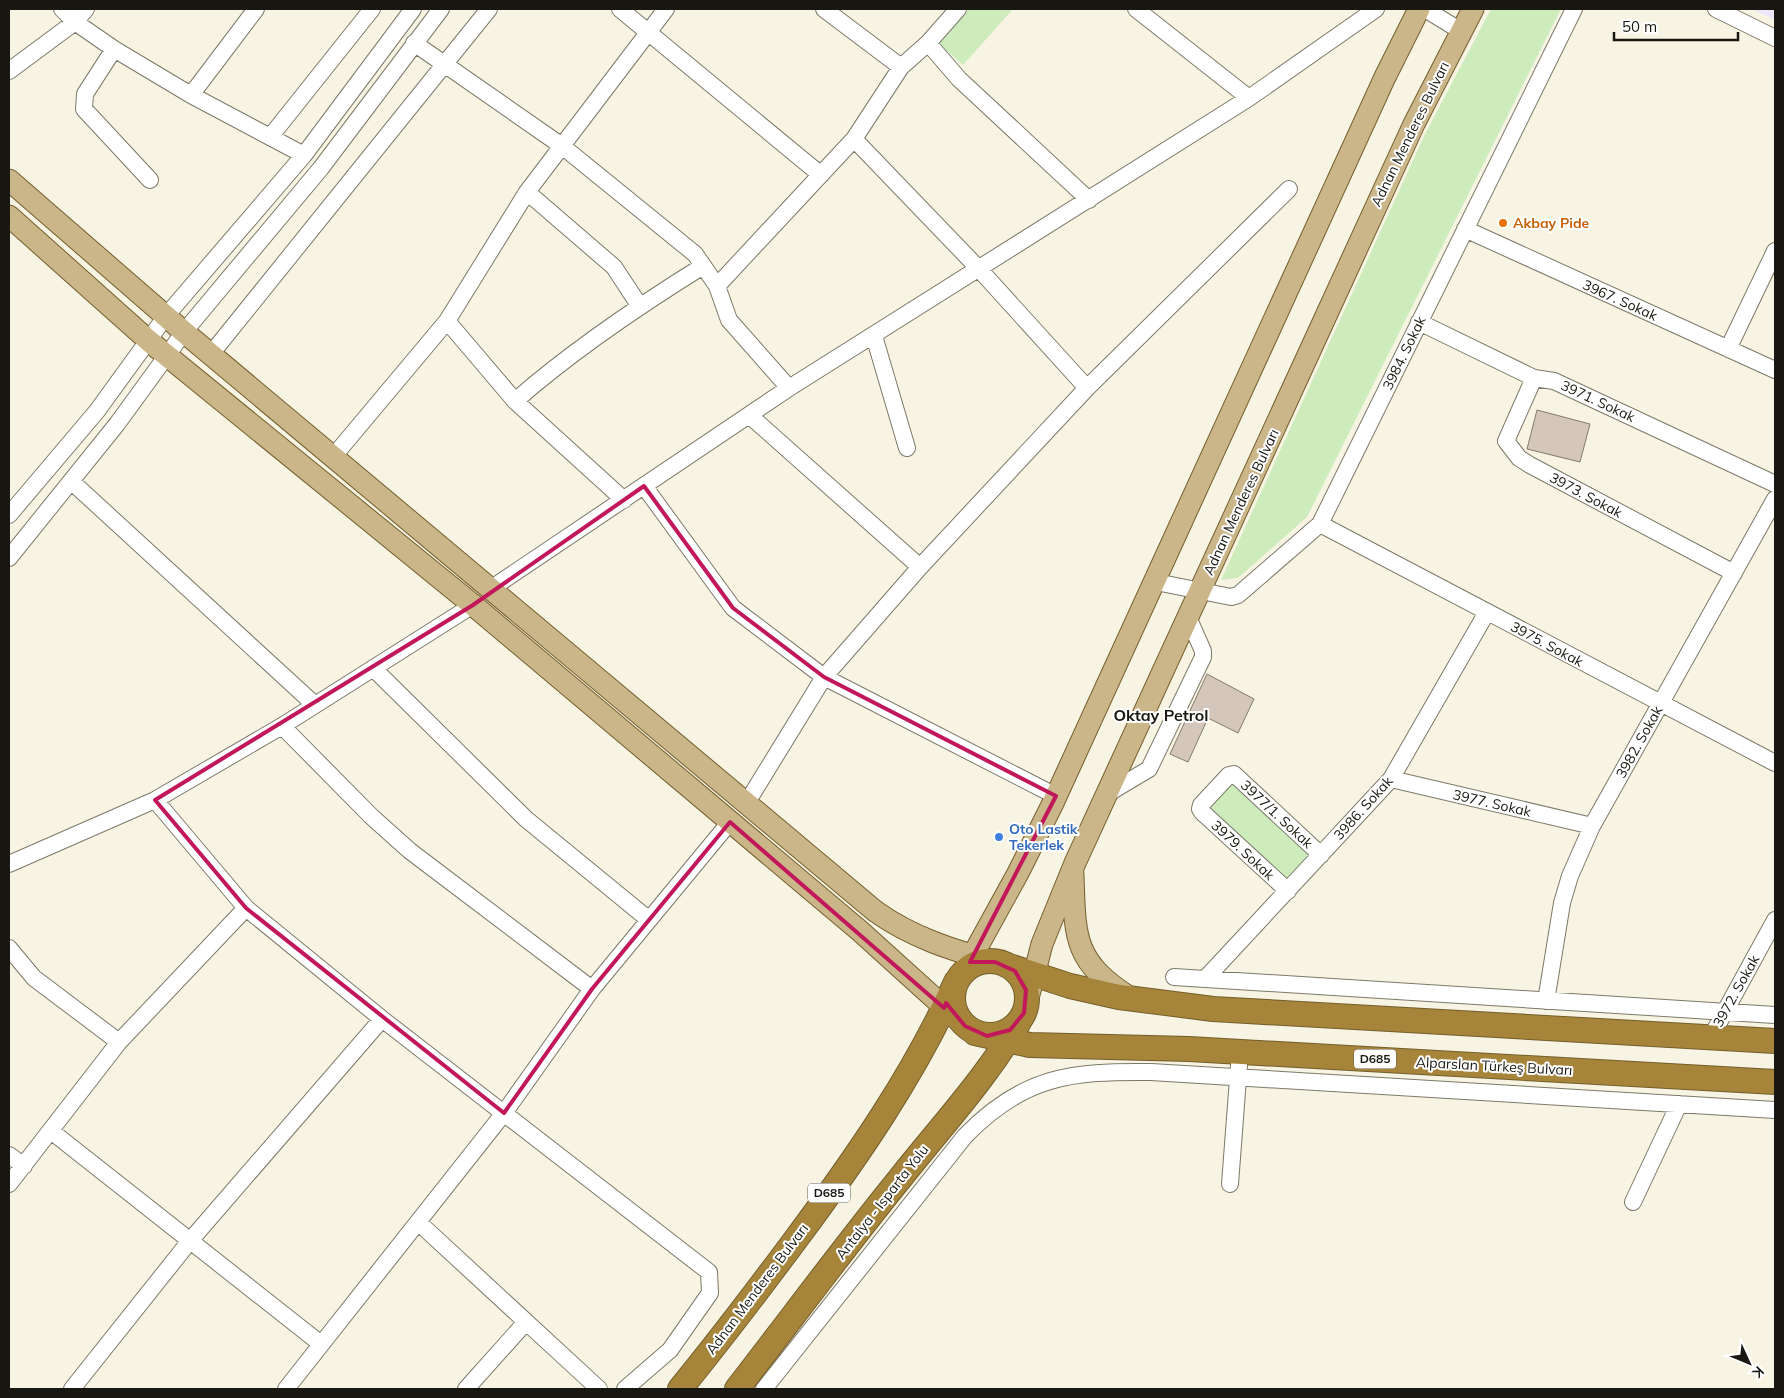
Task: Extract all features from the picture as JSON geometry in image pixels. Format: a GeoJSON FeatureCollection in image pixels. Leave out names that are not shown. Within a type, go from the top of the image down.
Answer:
{"type":"FeatureCollection","features":[{"type":"Feature","properties":{"kind":"highway"},"geometry":{"type":"LineString","coordinates":[[979,967],[1033,974],[1070,986],[1131,999],[1213,1009],[1775,1041]]}},
{"type":"Feature","properties":{"kind":"highway"},"geometry":{"type":"LineString","coordinates":[[979,967],[1015,971],[1022,980],[1025,1007],[1010,1030],[987,1036],[970,1029],[957,1017],[953,1006],[953,994],[979,967]]}},
{"type":"Feature","properties":{"kind":"highway","name":"Adnan Menderes Bulvarı"},"geometry":{"type":"LineString","coordinates":[[680,1389],[728,1330],[862,1149],[905,1080],[944,1008],[979,967]]}},
{"type":"Feature","properties":{"kind":"highway","name":"Antalya - Isparta Yolu"},"geometry":{"type":"LineString","coordinates":[[737,1389],[1008,1041],[1025,1007]]}},
{"type":"Feature","properties":{"kind":"highway","name":"Alparslan Türkeş Bulvarı"},"geometry":{"type":"LineString","coordinates":[[970,1029],[1008,1041],[1052,1046],[1240,1052],[1775,1082]]}},
{"type":"Feature","properties":{"kind":"main road","name":"Adnan Menderes Bulvarı"},"geometry":{"type":"LineString","coordinates":[[979,967],[1385,77],[1418,9]]}},
{"type":"Feature","properties":{"kind":"main road","name":"Adnan Menderes Bulvarı"},"geometry":{"type":"LineString","coordinates":[[1025,1007],[1042,944],[1073,868],[1414,124],[1473,9]]}},
{"type":"Feature","properties":{"kind":"main road"},"geometry":{"type":"LineString","coordinates":[[9,180],[184,332],[492,588],[746,804],[892,923],[939,945],[979,967]]}},
{"type":"Feature","properties":{"kind":"main road"},"geometry":{"type":"LineString","coordinates":[[9,216],[149,341],[473,605],[860,931],[944,1008],[970,1029]]}},
{"type":"Feature","properties":{"kind":"main road"},"geometry":{"type":"LineString","coordinates":[[473,605],[492,588]]}},
{"type":"Feature","properties":{"kind":"main road"},"geometry":{"type":"LineString","coordinates":[[1073,868],[1074,914],[1082,950],[1088,962],[1105,982],[1131,999]]}},
{"type":"Feature","properties":{"kind":"street"},"geometry":{"type":"LineString","coordinates":[[62,9],[75,22],[114,49],[191,95],[304,154]]}},
{"type":"Feature","properties":{"kind":"street"},"geometry":{"type":"LineString","coordinates":[[9,72],[75,22],[86,9]]}},
{"type":"Feature","properties":{"kind":"street"},"geometry":{"type":"LineString","coordinates":[[191,95],[256,9]]}},
{"type":"Feature","properties":{"kind":"street"},"geometry":{"type":"LineString","coordinates":[[270,137],[372,9]]}},
{"type":"Feature","properties":{"kind":"street"},"geometry":{"type":"LineString","coordinates":[[9,515],[97,411],[166,316],[304,154],[413,9]]}},
{"type":"Feature","properties":{"kind":"street"},"geometry":{"type":"LineString","coordinates":[[9,558],[168,357],[184,332],[321,168],[440,9]]}},
{"type":"Feature","properties":{"kind":"street"},"geometry":{"type":"LineString","coordinates":[[211,354],[446,65],[489,9]]}},
{"type":"Feature","properties":{"kind":"street"},"geometry":{"type":"LineString","coordinates":[[620,9],[821,175]]}},
{"type":"Feature","properties":{"kind":"street"},"geometry":{"type":"LineString","coordinates":[[333,457],[447,321],[527,192],[666,9]]}},
{"type":"Feature","properties":{"kind":"street"},"geometry":{"type":"LineString","coordinates":[[824,9],[901,67]]}},
{"type":"Feature","properties":{"kind":"street"},"geometry":{"type":"LineString","coordinates":[[717,286],[854,139],[901,67],[928,43],[958,9]]}},
{"type":"Feature","properties":{"kind":"street"},"geometry":{"type":"LineString","coordinates":[[1138,9],[1249,98]]}},
{"type":"Feature","properties":{"kind":"street"},"geometry":{"type":"LineString","coordinates":[[492,588],[789,388],[1249,98],[1376,9]]}},
{"type":"Feature","properties":{"kind":"street"},"geometry":{"type":"LineString","coordinates":[[1425,9],[1461,30]]}},
{"type":"Feature","properties":{"kind":"street","name":"3984. Sokak"},"geometry":{"type":"LineString","coordinates":[[1156,582],[1231,597],[1238,595],[1320,524],[1574,9]]}},
{"type":"Feature","properties":{"kind":"street"},"geometry":{"type":"LineString","coordinates":[[1716,9],[1775,38]]}},
{"type":"Feature","properties":{"kind":"street"},"geometry":{"type":"LineString","coordinates":[[414,42],[562,146],[695,254],[717,286],[729,320],[789,388]]}},
{"type":"Feature","properties":{"kind":"street"},"geometry":{"type":"LineString","coordinates":[[928,43],[960,79],[1089,200]]}},
{"type":"Feature","properties":{"kind":"street"},"geometry":{"type":"LineString","coordinates":[[114,49],[85,94],[84,109],[150,180]]}},
{"type":"Feature","properties":{"kind":"street"},"geometry":{"type":"LineString","coordinates":[[854,139],[979,269],[1087,388]]}},
{"type":"Feature","properties":{"kind":"street"},"geometry":{"type":"LineString","coordinates":[[746,804],[824,677],[920,567],[1087,388],[1289,189]]}},
{"type":"Feature","properties":{"kind":"street"},"geometry":{"type":"LineString","coordinates":[[527,192],[614,267],[639,305]]}},
{"type":"Feature","properties":{"kind":"street","name":"3967. Sokak"},"geometry":{"type":"LineString","coordinates":[[1465,230],[1775,370]]}},
{"type":"Feature","properties":{"kind":"street"},"geometry":{"type":"LineString","coordinates":[[1728,349],[1775,251]]}},
{"type":"Feature","properties":{"kind":"street"},"geometry":{"type":"LineString","coordinates":[[515,401],[549,371],[639,305],[703,266]]}},
{"type":"Feature","properties":{"kind":"street"},"geometry":{"type":"LineString","coordinates":[[447,321],[515,401],[624,500]]}},
{"type":"Feature","properties":{"kind":"street","name":"3971. Sokak"},"geometry":{"type":"LineString","coordinates":[[1419,322],[1534,378],[1554,381],[1775,484]]}},
{"type":"Feature","properties":{"kind":"street"},"geometry":{"type":"LineString","coordinates":[[874,336],[907,448]]}},
{"type":"Feature","properties":{"kind":"street","name":"3973. Sokak"},"geometry":{"type":"LineString","coordinates":[[1534,378],[1506,441],[1518,458],[1734,573]]}},
{"type":"Feature","properties":{"kind":"street"},"geometry":{"type":"LineString","coordinates":[[749,415],[920,567]]}},
{"type":"Feature","properties":{"kind":"street"},"geometry":{"type":"LineString","coordinates":[[71,481],[315,705]]}},
{"type":"Feature","properties":{"kind":"street"},"geometry":{"type":"LineString","coordinates":[[644,486],[733,608],[824,677],[1056,796]]}},
{"type":"Feature","properties":{"kind":"street","name":"3982. Sokak"},"geometry":{"type":"LineString","coordinates":[[1546,1001],[1562,903],[1570,876],[1592,826],[1775,499]]}},
{"type":"Feature","properties":{"kind":"street","name":"3975. Sokak"},"geometry":{"type":"LineString","coordinates":[[1320,524],[1775,763]]}},
{"type":"Feature","properties":{"kind":"street"},"geometry":{"type":"LineString","coordinates":[[9,864],[155,800],[282,726],[473,605]]}},
{"type":"Feature","properties":{"kind":"street","name":"3986. Sokak"},"geometry":{"type":"LineString","coordinates":[[1205,979],[1391,779],[1487,612]]}},
{"type":"Feature","properties":{"kind":"street"},"geometry":{"type":"LineString","coordinates":[[1107,794],[1149,769],[1204,657],[1188,617]]}},
{"type":"Feature","properties":{"kind":"street"},"geometry":{"type":"LineString","coordinates":[[374,668],[526,819],[648,920]]}},
{"type":"Feature","properties":{"kind":"street"},"geometry":{"type":"LineString","coordinates":[[282,726],[372,817],[410,851],[592,989]]}},
{"type":"Feature","properties":{"kind":"street","name":"3977/1. Sokak"},"geometry":{"type":"LineString","coordinates":[[1200,809],[1232,774],[1321,855]]}},
{"type":"Feature","properties":{"kind":"street","name":"3977. Sokak"},"geometry":{"type":"LineString","coordinates":[[1391,779],[1592,826]]}},
{"type":"Feature","properties":{"kind":"street"},"geometry":{"type":"LineString","coordinates":[[155,800],[246,908],[382,1019],[709,1272],[710,1293],[670,1350],[625,1389]]}},
{"type":"Feature","properties":{"kind":"street","name":"3979. Sokak"},"geometry":{"type":"LineString","coordinates":[[1200,809],[1288,891]]}},
{"type":"Feature","properties":{"kind":"street"},"geometry":{"type":"LineString","coordinates":[[286,1389],[504,1114],[592,989],[730,822]]}},
{"type":"Feature","properties":{"kind":"street"},"geometry":{"type":"LineString","coordinates":[[9,1184],[119,1042],[246,908]]}},
{"type":"Feature","properties":{"kind":"street","name":"3972. Sokak"},"geometry":{"type":"LineString","coordinates":[[1711,1037],[1775,920]]}},
{"type":"Feature","properties":{"kind":"street"},"geometry":{"type":"LineString","coordinates":[[9,948],[34,978],[119,1042]]}},
{"type":"Feature","properties":{"kind":"street"},"geometry":{"type":"LineString","coordinates":[[1174,977],[1775,1015]]}},
{"type":"Feature","properties":{"kind":"street"},"geometry":{"type":"LineString","coordinates":[[72,1389],[189,1242],[382,1019]]}},
{"type":"Feature","properties":{"kind":"street"},"geometry":{"type":"LineString","coordinates":[[1230,1184],[1240,1052]]}},
{"type":"Feature","properties":{"kind":"street"},"geometry":{"type":"LineString","coordinates":[[764,1389],[965,1136],[984,1116],[1007,1099],[1030,1087],[1047,1081],[1089,1074],[1151,1072],[1775,1110]]}},
{"type":"Feature","properties":{"kind":"street"},"geometry":{"type":"LineString","coordinates":[[1633,1202],[1679,1104]]}},
{"type":"Feature","properties":{"kind":"street"},"geometry":{"type":"LineString","coordinates":[[51,1131],[189,1242],[321,1344]]}},
{"type":"Feature","properties":{"kind":"street"},"geometry":{"type":"LineString","coordinates":[[9,1155],[24,1166]]}},
{"type":"Feature","properties":{"kind":"street"},"geometry":{"type":"LineString","coordinates":[[418,1222],[600,1389]]}},
{"type":"Feature","properties":{"kind":"street"},"geometry":{"type":"LineString","coordinates":[[466,1389],[526,1322]]}},
{"type":"Feature","properties":{"kind":"highlighted area"},"geometry":{"type":"Polygon","coordinates":[[[644,486],[733,608],[824,677],[1056,796],[970,962],[995,962],[1015,971],[1026,990],[1024,1013],[1010,1030],[987,1036],[965,1026],[946,1003],[944,1008],[730,822],[592,989],[504,1113],[246,908],[155,800],[473,605],[644,486]]]}},
{"type":"Feature","properties":{"kind":"shaded area"},"geometry":{"type":"Polygon","coordinates":[[[1752,9],[1775,9],[1775,20],[1752,9]]]}},
{"type":"Feature","properties":{"kind":"green space"},"geometry":{"type":"Polygon","coordinates":[[[969,9],[1013,9],[963,65],[938,43],[969,9]]]}},
{"type":"Feature","properties":{"kind":"green space"},"geometry":{"type":"Polygon","coordinates":[[[1491,9],[1561,9],[1307,517],[1238,578],[1221,580],[1425,134],[1491,9]]]}},
{"type":"Feature","properties":{"kind":"green space"},"geometry":{"type":"Polygon","coordinates":[[[1233,780],[1311,853],[1285,881],[1206,808],[1233,780]]]}},
{"type":"Feature","properties":{"kind":"building"},"geometry":{"type":"Polygon","coordinates":[[[1537,410],[1590,424],[1580,462],[1527,449],[1537,410]]]}},
{"type":"Feature","properties":{"kind":"building"},"geometry":{"type":"Polygon","coordinates":[[[1207,674],[1254,699],[1238,733],[1208,718],[1188,762],[1170,754],[1207,674]]]}},
{"type":"Feature","properties":{"kind":"place","name":"Akbay Pide"},"geometry":{"type":"Point","coordinates":[1503,223]}},
{"type":"Feature","properties":{"kind":"place","name":"Oto Lastik Tekerlek"},"geometry":{"type":"Point","coordinates":[999,837]}},
{"type":"Feature","properties":{"kind":"district","name":"Oktay Petrol"},"geometry":{"type":"Point","coordinates":[1161,715]}}]}
